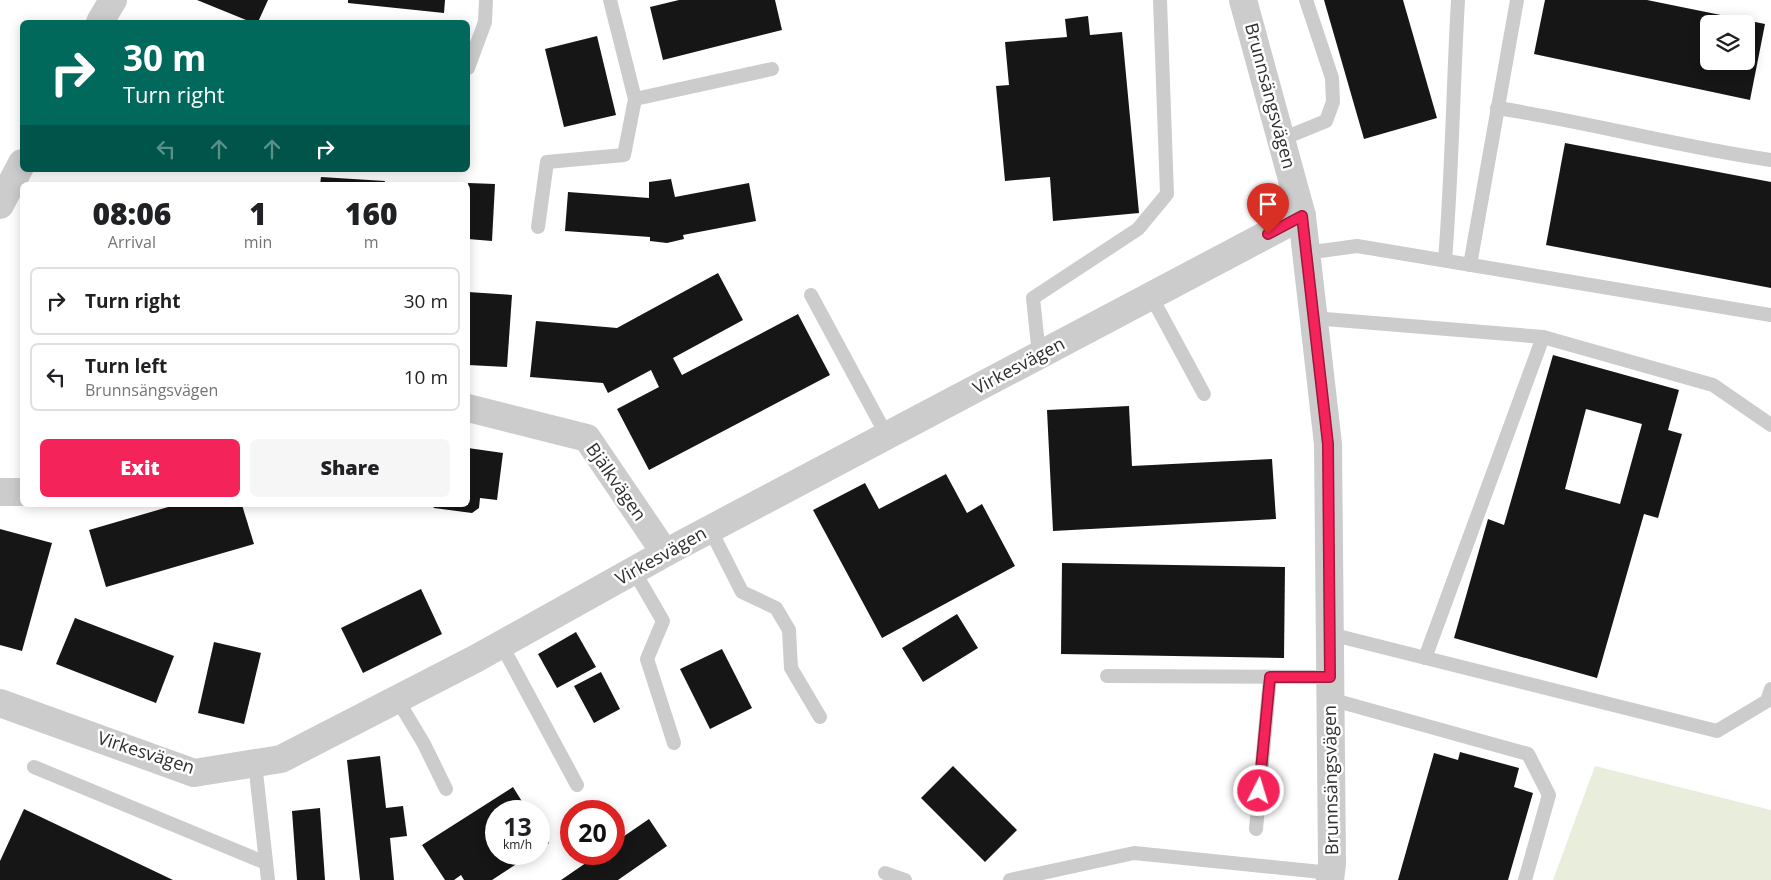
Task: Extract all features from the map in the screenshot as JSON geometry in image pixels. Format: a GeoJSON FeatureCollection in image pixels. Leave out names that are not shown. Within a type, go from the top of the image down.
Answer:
{"type":"FeatureCollection","features":[{"type":"Feature","properties":{"kind":"street"},"geometry":{"type":"LineString","coordinates":[[101,20],[113,0]]}},
{"type":"Feature","properties":{"kind":"street","name":"Brunnsängsvägen"},"geometry":{"type":"LineString","coordinates":[[1244,0],[1302,216],[1328,444],[1331,877]]}},
{"type":"Feature","properties":{"kind":"street"},"geometry":{"type":"LineString","coordinates":[[0,205],[20,168]]}},
{"type":"Feature","properties":{"kind":"street","name":"Virkesvägen"},"geometry":{"type":"LineString","coordinates":[[0,703],[194,773],[281,759],[501,644],[665,553],[1302,216]]}},
{"type":"Feature","properties":{"kind":"street","name":"Bjälkvägen"},"geometry":{"type":"LineString","coordinates":[[470,409],[587,438],[665,553]]}},
{"type":"Feature","properties":{"kind":"street"},"geometry":{"type":"LineString","coordinates":[[0,492],[20,492]]}},
{"type":"Feature","properties":{"kind":"lane"},"geometry":{"type":"LineString","coordinates":[[470,63],[485,22],[486,0]]}},
{"type":"Feature","properties":{"kind":"lane"},"geometry":{"type":"LineString","coordinates":[[538,227],[547,162],[624,155],[635,99],[610,0]]}},
{"type":"Feature","properties":{"kind":"lane"},"geometry":{"type":"LineString","coordinates":[[1039,355],[1033,298],[1138,229],[1167,194],[1160,0]]}},
{"type":"Feature","properties":{"kind":"lane"},"geometry":{"type":"LineString","coordinates":[[1282,139],[1326,121],[1333,102],[1332,78],[1306,0]]}},
{"type":"Feature","properties":{"kind":"lane"},"geometry":{"type":"LineString","coordinates":[[1446,260],[1458,0]]}},
{"type":"Feature","properties":{"kind":"lane"},"geometry":{"type":"LineString","coordinates":[[1470,265],[1517,0]]}},
{"type":"Feature","properties":{"kind":"lane"},"geometry":{"type":"LineString","coordinates":[[635,99],[772,69]]}},
{"type":"Feature","properties":{"kind":"lane"},"geometry":{"type":"LineString","coordinates":[[1497,108],[1557,117],[1672,143],[1771,160]]}},
{"type":"Feature","properties":{"kind":"lane"},"geometry":{"type":"LineString","coordinates":[[1306,253],[1357,246],[1771,315]]}},
{"type":"Feature","properties":{"kind":"lane"},"geometry":{"type":"LineString","coordinates":[[811,295],[887,436]]}},
{"type":"Feature","properties":{"kind":"lane"},"geometry":{"type":"LineString","coordinates":[[1151,296],[1204,394]]}},
{"type":"Feature","properties":{"kind":"lane"},"geometry":{"type":"LineString","coordinates":[[1314,318],[1543,337],[1713,385],[1771,425]]}},
{"type":"Feature","properties":{"kind":"lane"},"geometry":{"type":"LineString","coordinates":[[1425,658],[1543,337]]}},
{"type":"Feature","properties":{"kind":"lane"},"geometry":{"type":"LineString","coordinates":[[710,529],[742,592],[776,608],[789,630],[791,668],[820,717]]}},
{"type":"Feature","properties":{"kind":"lane"},"geometry":{"type":"LineString","coordinates":[[634,570],[663,621],[647,660],[674,743]]}},
{"type":"Feature","properties":{"kind":"lane"},"geometry":{"type":"LineString","coordinates":[[1330,634],[1717,731],[1766,701],[1771,689]]}},
{"type":"Feature","properties":{"kind":"lane"},"geometry":{"type":"LineString","coordinates":[[501,644],[577,785]]}},
{"type":"Feature","properties":{"kind":"lane"},"geometry":{"type":"LineString","coordinates":[[1107,676],[1270,677],[1330,688],[1528,754],[1549,795],[1525,880]]}},
{"type":"Feature","properties":{"kind":"lane"},"geometry":{"type":"LineString","coordinates":[[1256,829],[1270,677]]}},
{"type":"Feature","properties":{"kind":"lane"},"geometry":{"type":"LineString","coordinates":[[398,698],[424,744],[446,789]]}},
{"type":"Feature","properties":{"kind":"lane"},"geometry":{"type":"LineString","coordinates":[[255,763],[268,880]]}},
{"type":"Feature","properties":{"kind":"lane"},"geometry":{"type":"LineString","coordinates":[[34,767],[266,863]]}},
{"type":"Feature","properties":{"kind":"lane"},"geometry":{"type":"LineString","coordinates":[[1010,880],[1134,853],[1331,877]]}},
{"type":"Feature","properties":{"kind":"lane"},"geometry":{"type":"LineString","coordinates":[[886,873],[904,880]]}},
{"type":"Feature","properties":{"kind":"green space"},"geometry":{"type":"Polygon","coordinates":[[[1595,766],[1771,810],[1771,880],[1553,880],[1595,766]]]}},
{"type":"Feature","properties":{"kind":"building"},"geometry":{"type":"Polygon","coordinates":[[[197,0],[268,0],[259,20],[246,20],[197,0]]]}},
{"type":"Feature","properties":{"kind":"building"},"geometry":{"type":"Polygon","coordinates":[[[348,0],[445,0],[444,13],[348,3],[348,0]]]}},
{"type":"Feature","properties":{"kind":"building"},"geometry":{"type":"Polygon","coordinates":[[[679,0],[775,0],[782,30],[663,60],[650,7],[679,0]]]}},
{"type":"Feature","properties":{"kind":"building"},"geometry":{"type":"Polygon","coordinates":[[[1324,0],[1403,0],[1437,118],[1364,139],[1324,0]]]}},
{"type":"Feature","properties":{"kind":"building"},"geometry":{"type":"Polygon","coordinates":[[[1545,0],[1647,0],[1721,15],[1700,15],[1700,70],[1755,70],[1755,22],[1765,24],[1750,100],[1534,54],[1545,0]]]}},
{"type":"Feature","properties":{"kind":"building"},"geometry":{"type":"Polygon","coordinates":[[[1088,16],[1090,35],[1122,32],[1139,213],[1053,221],[1050,177],[1005,181],[996,86],[1009,85],[1005,42],[1067,37],[1065,19],[1088,16]]]}},
{"type":"Feature","properties":{"kind":"building"},"geometry":{"type":"Polygon","coordinates":[[[597,36],[616,115],[564,127],[545,49],[597,36]]]}},
{"type":"Feature","properties":{"kind":"building"},"geometry":{"type":"Polygon","coordinates":[[[1565,143],[1771,182],[1771,288],[1546,245],[1565,143]]]}},
{"type":"Feature","properties":{"kind":"building"},"geometry":{"type":"Polygon","coordinates":[[[321,177],[385,181],[385,182],[320,182],[321,177]]]}},
{"type":"Feature","properties":{"kind":"building"},"geometry":{"type":"Polygon","coordinates":[[[671,179],[675,197],[749,183],[756,221],[683,235],[684,239],[667,243],[650,241],[650,237],[565,231],[568,192],[649,198],[649,182],[671,179]]]}},
{"type":"Feature","properties":{"kind":"building"},"geometry":{"type":"Polygon","coordinates":[[[470,183],[495,184],[492,241],[470,239],[470,183]]]}},
{"type":"Feature","properties":{"kind":"building"},"geometry":{"type":"Polygon","coordinates":[[[718,273],[743,320],[673,358],[682,375],[798,314],[830,375],[649,470],[617,409],[659,387],[651,370],[608,393],[603,383],[530,377],[536,321],[617,328],[718,273]]]}},
{"type":"Feature","properties":{"kind":"building"},"geometry":{"type":"Polygon","coordinates":[[[470,292],[512,295],[507,367],[470,365],[470,292]]]}},
{"type":"Feature","properties":{"kind":"building"},"geometry":{"type":"Polygon","coordinates":[[[1553,355],[1679,390],[1668,430],[1682,434],[1658,518],[1644,514],[1597,678],[1454,638],[1488,519],[1504,525],[1553,355]],[[1586,409],[1565,489],[1620,504],[1642,424],[1586,409]]]}},
{"type":"Feature","properties":{"kind":"building"},"geometry":{"type":"Polygon","coordinates":[[[1129,406],[1132,466],[1272,459],[1276,519],[1053,531],[1047,410],[1129,406]]]}},
{"type":"Feature","properties":{"kind":"building"},"geometry":{"type":"Polygon","coordinates":[[[470,448],[503,453],[497,500],[480,498],[479,508],[472,513],[434,508],[470,507],[470,448]]]}},
{"type":"Feature","properties":{"kind":"building"},"geometry":{"type":"Polygon","coordinates":[[[946,474],[967,513],[982,504],[1015,566],[882,638],[813,510],[865,483],[879,509],[946,474]]]}},
{"type":"Feature","properties":{"kind":"building"},"geometry":{"type":"Polygon","coordinates":[[[168,507],[243,507],[254,544],[106,587],[89,530],[168,507]]]}},
{"type":"Feature","properties":{"kind":"building"},"geometry":{"type":"Polygon","coordinates":[[[0,529],[52,543],[22,651],[0,645],[0,529]]]}},
{"type":"Feature","properties":{"kind":"building"},"geometry":{"type":"Polygon","coordinates":[[[1062,563],[1285,567],[1284,658],[1061,654],[1062,563]]]}},
{"type":"Feature","properties":{"kind":"building"},"geometry":{"type":"Polygon","coordinates":[[[421,589],[442,634],[363,673],[341,628],[421,589]]]}},
{"type":"Feature","properties":{"kind":"building"},"geometry":{"type":"Polygon","coordinates":[[[957,614],[978,648],[923,682],[902,648],[957,614]]]}},
{"type":"Feature","properties":{"kind":"building"},"geometry":{"type":"Polygon","coordinates":[[[75,618],[174,656],[156,703],[56,664],[75,618]]]}},
{"type":"Feature","properties":{"kind":"building"},"geometry":{"type":"Polygon","coordinates":[[[576,632],[596,667],[557,688],[538,654],[576,632]]]}},
{"type":"Feature","properties":{"kind":"building"},"geometry":{"type":"Polygon","coordinates":[[[214,642],[261,653],[244,724],[198,713],[214,642]]]}},
{"type":"Feature","properties":{"kind":"building"},"geometry":{"type":"Polygon","coordinates":[[[722,649],[752,708],[710,729],[680,669],[722,649]]]}},
{"type":"Feature","properties":{"kind":"building"},"geometry":{"type":"Polygon","coordinates":[[[601,672],[620,709],[594,723],[574,686],[601,672]]]}},
{"type":"Feature","properties":{"kind":"building"},"geometry":{"type":"Polygon","coordinates":[[[1460,752],[1519,768],[1514,787],[1533,793],[1508,880],[1398,880],[1434,753],[1458,760],[1460,752]]]}},
{"type":"Feature","properties":{"kind":"building"},"geometry":{"type":"Polygon","coordinates":[[[380,756],[386,808],[403,806],[407,836],[390,838],[394,880],[360,880],[347,760],[380,756]]]}},
{"type":"Feature","properties":{"kind":"building"},"geometry":{"type":"Polygon","coordinates":[[[953,766],[1017,830],[985,862],[921,798],[953,766]]]}},
{"type":"Feature","properties":{"kind":"building"},"geometry":{"type":"Polygon","coordinates":[[[513,787],[521,800],[493,800],[513,787]]]}},
{"type":"Feature","properties":{"kind":"building"},"geometry":{"type":"Polygon","coordinates":[[[485,805],[485,865],[515,865],[492,880],[464,880],[461,875],[454,880],[445,880],[422,845],[485,805]]]}},
{"type":"Feature","properties":{"kind":"building"},"geometry":{"type":"Polygon","coordinates":[[[320,808],[325,880],[297,880],[292,811],[320,808]]]}},
{"type":"Feature","properties":{"kind":"building"},"geometry":{"type":"Polygon","coordinates":[[[24,809],[173,880],[0,880],[0,861],[24,809]]]}},
{"type":"Feature","properties":{"kind":"building"},"geometry":{"type":"Polygon","coordinates":[[[649,819],[667,846],[618,880],[561,880],[583,865],[625,865],[625,835],[649,819]]]}},
{"type":"Feature","properties":{"kind":"route"},"geometry":{"type":"LineString","coordinates":[[1259,791],[1270,677],[1330,677],[1328,444],[1302,216],[1268,234]]}}]}
